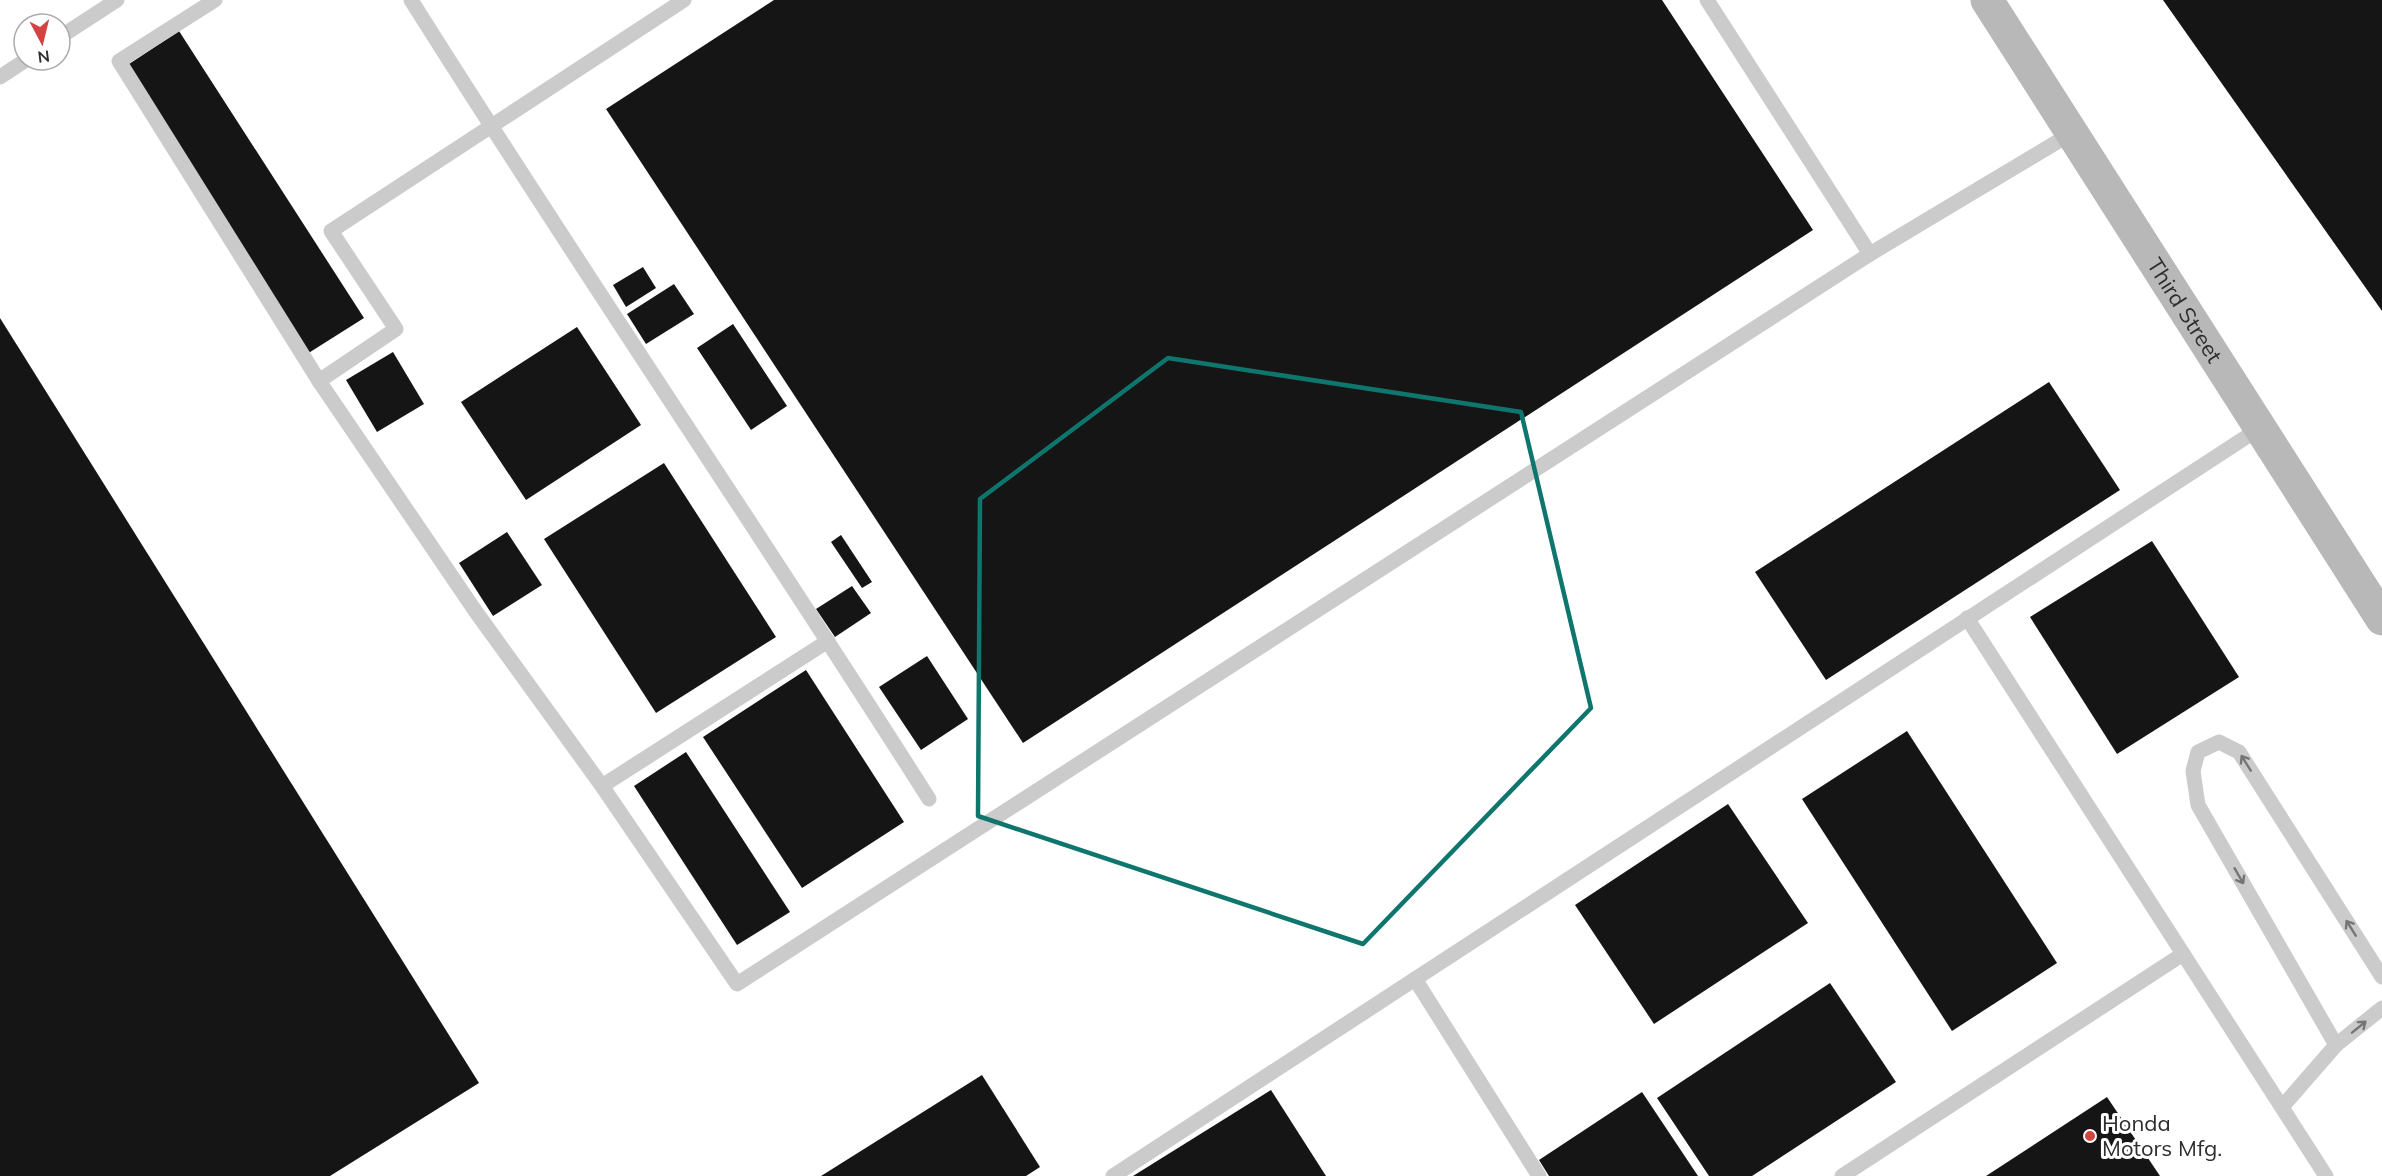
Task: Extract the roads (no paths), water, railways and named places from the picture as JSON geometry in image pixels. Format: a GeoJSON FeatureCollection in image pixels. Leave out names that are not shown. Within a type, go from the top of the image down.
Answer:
{"type":"FeatureCollection","features":[{"type":"Feature","properties":{"kind":"street","name":"Third Street"},"geometry":{"type":"LineString","coordinates":[[1987,0],[2382,619]]}},
{"type":"Feature","properties":{"kind":"lane"},"geometry":{"type":"LineString","coordinates":[[72,30],[117,0]]}},
{"type":"Feature","properties":{"kind":"lane"},"geometry":{"type":"LineString","coordinates":[[215,0],[119,62],[319,381],[476,612],[602,786],[737,984],[1870,254],[2072,133]]}},
{"type":"Feature","properties":{"kind":"lane"},"geometry":{"type":"LineString","coordinates":[[411,0],[490,126],[929,799]]}},
{"type":"Feature","properties":{"kind":"lane"},"geometry":{"type":"LineString","coordinates":[[319,381],[396,329],[331,231],[684,0]]}},
{"type":"Feature","properties":{"kind":"lane"},"geometry":{"type":"LineString","coordinates":[[1707,0],[1870,254]]}},
{"type":"Feature","properties":{"kind":"lane"},"geometry":{"type":"LineString","coordinates":[[1113,1176],[2260,428]]}},
{"type":"Feature","properties":{"kind":"lane"},"geometry":{"type":"LineString","coordinates":[[1967,618],[2326,1176]]}},
{"type":"Feature","properties":{"kind":"lane"},"geometry":{"type":"LineString","coordinates":[[602,786],[828,641]]}},
{"type":"Feature","properties":{"kind":"lane"},"geometry":{"type":"LineString","coordinates":[[2336,1045],[2198,805],[2193,771],[2198,752],[2218,742],[2239,752],[2382,977]]}},
{"type":"Feature","properties":{"kind":"lane"},"geometry":{"type":"LineString","coordinates":[[1842,1176],[2183,954]]}},
{"type":"Feature","properties":{"kind":"lane"},"geometry":{"type":"LineString","coordinates":[[1415,979],[1539,1176]]}},
{"type":"Feature","properties":{"kind":"lane"},"geometry":{"type":"LineString","coordinates":[[2282,1107],[2336,1045],[2382,1008]]}},
{"type":"Feature","properties":{"kind":"place","name":"Honda Motors Mfg."},"geometry":{"type":"Point","coordinates":[2090,1136]}}]}
